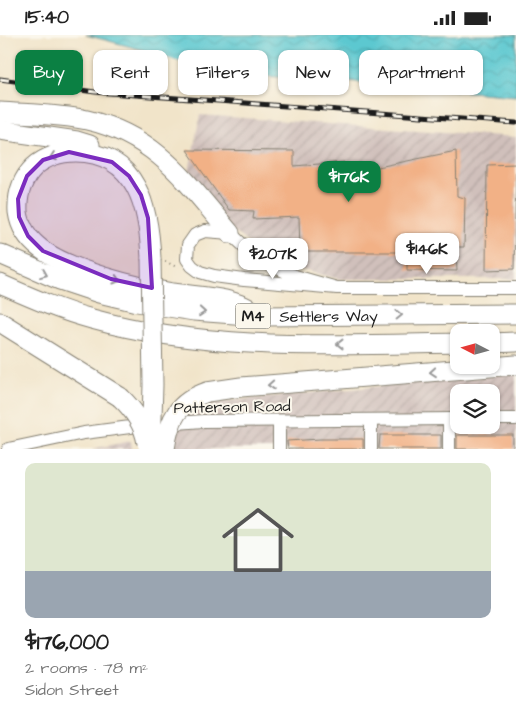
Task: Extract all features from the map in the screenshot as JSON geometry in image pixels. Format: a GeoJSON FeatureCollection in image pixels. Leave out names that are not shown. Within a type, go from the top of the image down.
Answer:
{"type":"FeatureCollection","features":[{"type":"Feature","properties":{"kind":"highway"},"geometry":{"type":"LineString","coordinates":[[0,112],[86,120],[127,134],[145,143],[175,170],[230,233]]}},
{"type":"Feature","properties":{"kind":"highway"},"geometry":{"type":"LineString","coordinates":[[0,130],[77,141],[104,150],[124,161],[141,180],[150,201],[156,225],[161,449]]}},
{"type":"Feature","properties":{"kind":"highway"},"geometry":{"type":"LineString","coordinates":[[150,449],[153,394],[158,260],[141,195],[128,176],[112,162],[92,154],[69,152],[58,154],[43,160],[27,176],[22,183],[18,199],[19,217],[28,236],[43,251],[66,263],[111,279],[171,292],[230,300],[240,303],[261,316]]}},
{"type":"Feature","properties":{"kind":"highway","name":"Settlers Way"},"geometry":{"type":"LineString","coordinates":[[0,254],[60,280],[99,293],[137,302],[194,311],[261,316],[516,314]]}},
{"type":"Feature","properties":{"kind":"highway","name":"Settlers Way"},"geometry":{"type":"LineString","coordinates":[[0,284],[53,306],[92,319],[140,331],[198,339],[316,344],[450,343]]}},
{"type":"Feature","properties":{"kind":"highway"},"geometry":{"type":"LineString","coordinates":[[0,322],[120,397],[129,405],[141,422],[150,449]]}},
{"type":"Feature","properties":{"kind":"highway"},"geometry":{"type":"LineString","coordinates":[[500,343],[516,342]]}},
{"type":"Feature","properties":{"kind":"highway"},"geometry":{"type":"LineString","coordinates":[[165,449],[168,431],[175,415],[189,400],[207,392],[241,387],[516,365]]}},
{"type":"Feature","properties":{"kind":"street"},"geometry":{"type":"LineString","coordinates":[[337,288],[294,276],[270,265],[255,256],[230,233],[205,231],[195,235],[191,239],[186,251],[187,259],[192,266],[214,276],[337,288],[516,288]]}},
{"type":"Feature","properties":{"kind":"street","name":"Patterson Road"},"geometry":{"type":"LineString","coordinates":[[8,449],[84,433],[173,423],[203,421],[450,419]]}},
{"type":"Feature","properties":{"kind":"street"},"geometry":{"type":"LineString","coordinates":[[500,419],[516,419]]}},
{"type":"Feature","properties":{"kind":"street"},"geometry":{"type":"LineString","coordinates":[[371,420],[371,449]]}},
{"type":"Feature","properties":{"kind":"street"},"geometry":{"type":"LineString","coordinates":[[279,421],[279,449]]}},
{"type":"Feature","properties":{"kind":"street"},"geometry":{"type":"LineString","coordinates":[[173,423],[173,449]]}},
{"type":"Feature","properties":{"kind":"street"},"geometry":{"type":"LineString","coordinates":[[138,426],[139,449]]}},
{"type":"Feature","properties":{"kind":"street"},"geometry":{"type":"LineString","coordinates":[[449,449],[452,434]]}},
{"type":"Feature","properties":{"kind":"path"},"geometry":{"type":"LineString","coordinates":[[158,260],[181,270]]}},
{"type":"Feature","properties":{"kind":"highlighted area"},"geometry":{"type":"Polygon","coordinates":[[[69,152],[112,162],[129,176],[141,195],[148,218],[152,288],[111,279],[43,251],[28,236],[19,217],[18,199],[27,176],[43,160],[69,152]]]}},
{"type":"Feature","properties":{"kind":"shaded area"},"geometry":{"type":"Polygon","coordinates":[[[200,115],[516,137],[516,279],[339,279],[299,269],[269,257],[229,229],[188,177],[200,115]]]}},
{"type":"Feature","properties":{"kind":"shaded area"},"geometry":{"type":"Polygon","coordinates":[[[516,373],[516,449],[173,449],[173,442],[187,411],[195,404],[516,373]]]}},
{"type":"Feature","properties":{"kind":"shaded area"},"geometry":{"type":"Polygon","coordinates":[[[131,441],[132,449],[91,449],[131,441]]]}},
{"type":"Feature","properties":{"kind":"water"},"geometry":{"type":"Polygon","coordinates":[[[86,35],[516,35],[516,96],[483,93],[483,50],[359,50],[359,82],[349,81],[349,50],[278,50],[278,77],[268,76],[268,50],[178,50],[178,61],[168,58],[168,50],[143,50],[86,35]]]}},
{"type":"Feature","properties":{"kind":"building"},"geometry":{"type":"Polygon","coordinates":[[[187,150],[294,151],[294,166],[344,162],[344,174],[456,151],[457,196],[465,198],[464,247],[456,247],[457,271],[407,270],[407,252],[300,252],[299,217],[253,219],[254,211],[229,210],[187,150]]]}},
{"type":"Feature","properties":{"kind":"building"},"geometry":{"type":"Polygon","coordinates":[[[516,164],[514,269],[486,270],[487,165],[516,164]]]}},
{"type":"Feature","properties":{"kind":"building"},"geometry":{"type":"Polygon","coordinates":[[[380,435],[441,435],[441,449],[379,449],[380,435]]]}},
{"type":"Feature","properties":{"kind":"building"},"geometry":{"type":"Polygon","coordinates":[[[457,435],[513,435],[513,449],[457,449],[457,435]]]}},
{"type":"Feature","properties":{"kind":"building"},"geometry":{"type":"Polygon","coordinates":[[[363,439],[363,449],[288,449],[287,441],[363,439]]]}},
{"type":"Feature","properties":{"kind":"railway"},"geometry":{"type":"LineString","coordinates":[[0,79],[95,92],[516,123]]}}]}
